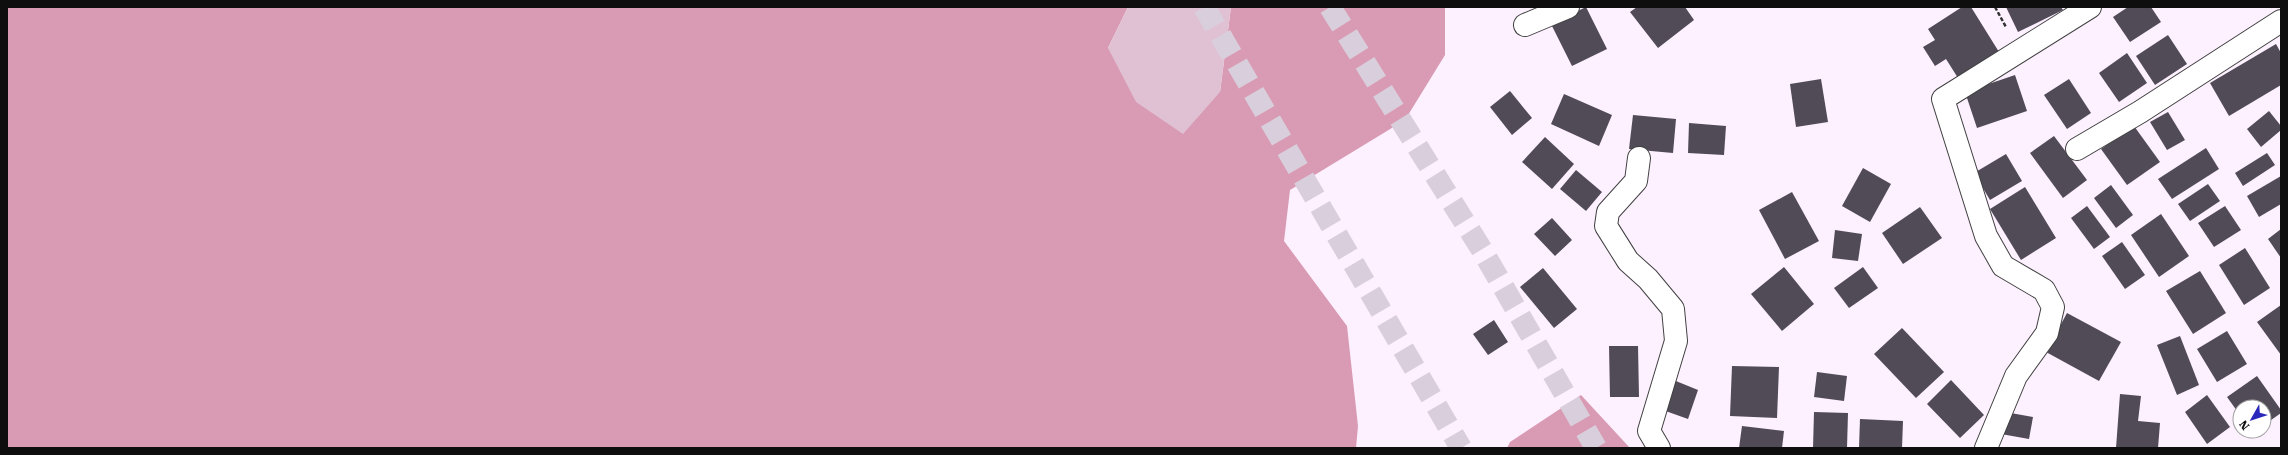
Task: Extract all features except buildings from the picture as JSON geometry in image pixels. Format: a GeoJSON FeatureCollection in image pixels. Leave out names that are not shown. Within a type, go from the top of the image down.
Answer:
{"type":"FeatureCollection","features":[{"type":"Feature","properties":{"kind":"street"},"geometry":{"type":"LineString","coordinates":[[1525,25],[1568,7]]}},
{"type":"Feature","properties":{"kind":"street"},"geometry":{"type":"LineString","coordinates":[[1986,448],[2016,376],[2047,333],[2054,307],[2044,290],[2003,266],[1986,236],[1942,99],[2090,7]]}},
{"type":"Feature","properties":{"kind":"street"},"geometry":{"type":"LineString","coordinates":[[2076,149],[2140,112],[2281,21]]}},
{"type":"Feature","properties":{"kind":"street"},"geometry":{"type":"LineString","coordinates":[[1639,158],[1636,180],[1608,212],[1606,226],[1628,261],[1648,279],[1673,309],[1676,342],[1649,431],[1659,448]]}},
{"type":"Feature","properties":{"kind":"shaded area"},"geometry":{"type":"Polygon","coordinates":[[[7,7],[1128,7],[1108,48],[1220,92],[1231,7],[1445,7],[1445,55],[1405,120],[1290,190],[1284,241],[1347,326],[1358,426],[1356,448],[7,448],[7,7]]]}},
{"type":"Feature","properties":{"kind":"shaded area"},"geometry":{"type":"Polygon","coordinates":[[[1128,7],[1231,7],[1220,92],[1183,134],[1136,102],[1108,48],[1128,7]]]}},
{"type":"Feature","properties":{"kind":"shaded area"},"geometry":{"type":"Polygon","coordinates":[[[1581,395],[1630,448],[1507,448],[1510,442],[1581,395]]]}},
{"type":"Feature","properties":{"kind":"tunnel"},"geometry":{"type":"LineString","coordinates":[[1204,7],[1461,448]]}},
{"type":"Feature","properties":{"kind":"tunnel"},"geometry":{"type":"LineString","coordinates":[[1330,7],[1482,250],[1596,448]]}}]}
